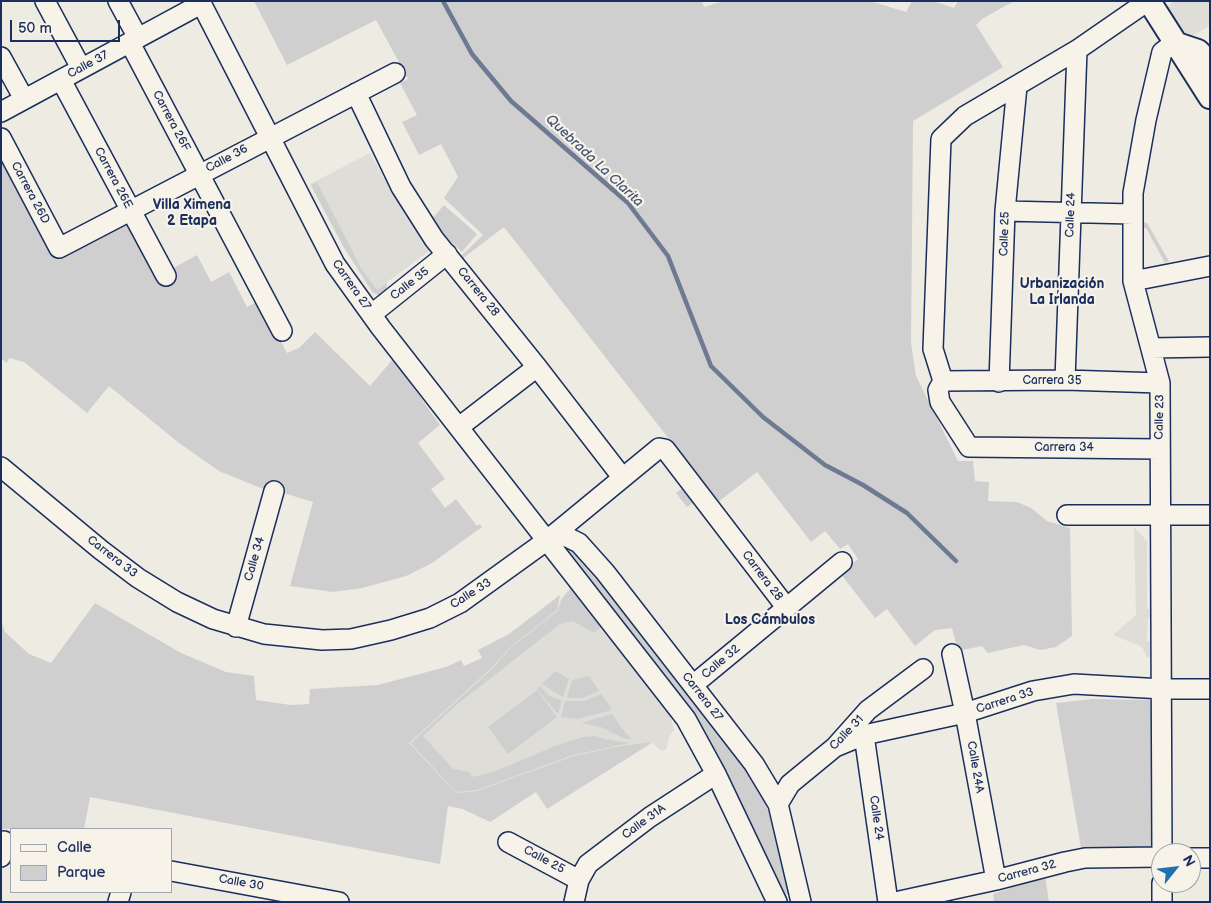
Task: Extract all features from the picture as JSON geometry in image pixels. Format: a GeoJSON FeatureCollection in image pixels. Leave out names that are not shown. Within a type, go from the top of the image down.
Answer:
{"type":"FeatureCollection","features":[{"type":"Feature","properties":{"kind":"main road"},"geometry":{"type":"LineString","coordinates":[[1148,1],[1210,97]]}},
{"type":"Feature","properties":{"kind":"main road"},"geometry":{"type":"LineString","coordinates":[[1174,43],[1198,51],[1209,62]]}},
{"type":"Feature","properties":{"kind":"street"},"geometry":{"type":"LineString","coordinates":[[45,1],[82,68]]}},
{"type":"Feature","properties":{"kind":"street"},"geometry":{"type":"LineString","coordinates":[[118,1],[134,41]]}},
{"type":"Feature","properties":{"kind":"street"},"geometry":{"type":"LineString","coordinates":[[943,381],[933,349],[941,139],[965,116],[1077,50],[1148,1]]}},
{"type":"Feature","properties":{"kind":"street","name":"Calle 37"},"geometry":{"type":"LineString","coordinates":[[1,112],[201,3]]}},
{"type":"Feature","properties":{"kind":"street","name":"Carrera 27"},"geometry":{"type":"LineString","coordinates":[[201,3],[335,264],[546,541],[686,719],[716,774],[777,902]]}},
{"type":"Feature","properties":{"kind":"street","name":"Carrera 26F"},"geometry":{"type":"LineString","coordinates":[[134,41],[199,174],[282,331]]}},
{"type":"Feature","properties":{"kind":"street","name":"Calle 23"},"geometry":{"type":"LineString","coordinates":[[1162,843],[1160,383],[1133,281],[1133,193],[1146,120],[1162,52],[1174,43]]}},
{"type":"Feature","properties":{"kind":"street","name":"Calle 24"},"geometry":{"type":"LineString","coordinates":[[1065,380],[1077,50]]}},
{"type":"Feature","properties":{"kind":"street"},"geometry":{"type":"LineString","coordinates":[[1,58],[24,99]]}},
{"type":"Feature","properties":{"kind":"street","name":"Calle 36"},"geometry":{"type":"LineString","coordinates":[[59,248],[395,73]]}},
{"type":"Feature","properties":{"kind":"street","name":"Carrera 26E"},"geometry":{"type":"LineString","coordinates":[[61,80],[166,276]]}},
{"type":"Feature","properties":{"kind":"street","name":"Calle 25"},"geometry":{"type":"LineString","coordinates":[[999,382],[1005,211],[1017,86]]}},
{"type":"Feature","properties":{"kind":"street","name":"Carrera 28"},"geometry":{"type":"LineString","coordinates":[[356,93],[401,187],[434,239],[538,367],[622,477]]}},
{"type":"Feature","properties":{"kind":"street","name":"Carrera 26D"},"geometry":{"type":"LineString","coordinates":[[1,138],[59,248]]}},
{"type":"Feature","properties":{"kind":"street"},"geometry":{"type":"LineString","coordinates":[[1005,211],[1133,214]]}},
{"type":"Feature","properties":{"kind":"street","name":"Calle 35"},"geometry":{"type":"LineString","coordinates":[[372,314],[447,254]]}},
{"type":"Feature","properties":{"kind":"street"},"geometry":{"type":"LineString","coordinates":[[1133,281],[1210,266]]}},
{"type":"Feature","properties":{"kind":"street"},"geometry":{"type":"LineString","coordinates":[[1151,348],[1210,348]]}},
{"type":"Feature","properties":{"kind":"street"},"geometry":{"type":"LineString","coordinates":[[459,427],[538,367]]}},
{"type":"Feature","properties":{"kind":"street","name":"Carrera 35"},"geometry":{"type":"LineString","coordinates":[[943,381],[1065,380],[1160,383]]}},
{"type":"Feature","properties":{"kind":"street","name":"Carrera 34"},"geometry":{"type":"LineString","coordinates":[[943,381],[938,390],[940,402],[969,448],[1160,449]]}},
{"type":"Feature","properties":{"kind":"street","name":"Calle 33"},"geometry":{"type":"LineString","coordinates":[[236,627],[264,634],[322,640],[351,639],[392,630],[430,618],[460,603],[546,541],[659,448],[665,449]]}},
{"type":"Feature","properties":{"kind":"street","name":"Carrera 28"},"geometry":{"type":"LineString","coordinates":[[665,449],[786,607]]}},
{"type":"Feature","properties":{"kind":"street","name":"Carrera 33"},"geometry":{"type":"LineString","coordinates":[[1,467],[138,578],[176,602],[236,627]]}},
{"type":"Feature","properties":{"kind":"street","name":"Calle 34"},"geometry":{"type":"LineString","coordinates":[[236,627],[274,492]]}},
{"type":"Feature","properties":{"kind":"street"},"geometry":{"type":"LineString","coordinates":[[1066,516],[1210,514]]}},
{"type":"Feature","properties":{"kind":"street","name":"Carrera 27"},"geometry":{"type":"LineString","coordinates":[[546,541],[565,536],[579,543],[605,572],[754,764],[778,804],[801,902]]}},
{"type":"Feature","properties":{"kind":"street","name":"Calle 32"},"geometry":{"type":"LineString","coordinates":[[693,685],[842,562]]}},
{"type":"Feature","properties":{"kind":"street","name":"Calle 24A"},"geometry":{"type":"LineString","coordinates":[[952,654],[996,880]]}},
{"type":"Feature","properties":{"kind":"street","name":"Calle 31"},"geometry":{"type":"LineString","coordinates":[[778,804],[790,784],[835,747],[868,710],[923,669]]}},
{"type":"Feature","properties":{"kind":"street","name":"Carrera 33"},"geometry":{"type":"LineString","coordinates":[[835,747],[864,734],[965,713],[1033,691],[1074,684],[1162,689],[1210,689]]}},
{"type":"Feature","properties":{"kind":"street","name":"Calle 24"},"geometry":{"type":"LineString","coordinates":[[864,734],[888,902]]}},
{"type":"Feature","properties":{"kind":"street","name":"Calle 31A"},"geometry":{"type":"LineString","coordinates":[[579,880],[588,864],[650,816],[716,774]]}},
{"type":"Feature","properties":{"kind":"street","name":"Calle 25"},"geometry":{"type":"LineString","coordinates":[[508,842],[579,880]]}},
{"type":"Feature","properties":{"kind":"street","name":"Carrera 32"},"geometry":{"type":"LineString","coordinates":[[895,902],[1085,858],[1151,857]]}},
{"type":"Feature","properties":{"kind":"street","name":"Calle 30"},"geometry":{"type":"LineString","coordinates":[[172,871],[250,893],[339,902]]}},
{"type":"Feature","properties":{"kind":"street"},"geometry":{"type":"LineString","coordinates":[[574,902],[579,880]]}},
{"type":"Feature","properties":{"kind":"shaded area"},"geometry":{"type":"Polygon","coordinates":[[[1175,1],[1210,1],[1210,25],[1187,40],[1165,8],[1175,1]]]}},
{"type":"Feature","properties":{"kind":"shaded area"},"geometry":{"type":"Polygon","coordinates":[[[370,153],[393,195],[432,249],[387,282],[386,290],[379,296],[372,293],[343,246],[310,184],[370,153]]]}},
{"type":"Feature","properties":{"kind":"shaded area"},"geometry":{"type":"Polygon","coordinates":[[[1134,527],[1147,541],[1147,609],[1157,609],[1157,618],[1148,618],[1147,641],[1156,641],[1156,658],[1147,657],[1142,647],[1113,635],[1136,615],[1134,527]]]}},
{"type":"Feature","properties":{"kind":"shaded area"},"geometry":{"type":"Polygon","coordinates":[[[571,587],[671,717],[674,730],[669,737],[666,750],[660,750],[651,742],[620,746],[574,756],[477,791],[456,793],[409,743],[488,671],[514,644],[556,610],[561,598],[571,587]]]}},
{"type":"Feature","properties":{"kind":"green space"},"geometry":{"type":"Polygon","coordinates":[[[254,1],[702,1],[704,7],[723,1],[870,1],[906,12],[912,1],[933,1],[954,8],[958,1],[1014,1],[982,19],[976,25],[1003,67],[913,121],[911,343],[916,376],[958,461],[973,461],[975,481],[989,482],[988,501],[1017,502],[1031,508],[1047,521],[1070,528],[1072,636],[1056,647],[1040,650],[1024,645],[988,653],[982,646],[958,651],[952,628],[935,630],[915,646],[887,609],[875,618],[840,573],[858,559],[848,544],[840,549],[825,531],[811,542],[757,472],[718,502],[504,227],[462,259],[461,256],[483,235],[444,198],[458,177],[441,144],[419,155],[402,122],[417,115],[400,83],[408,79],[376,20],[287,65],[254,1]]]}},
{"type":"Feature","properties":{"kind":"green space"},"geometry":{"type":"Polygon","coordinates":[[[1,152],[59,259],[129,220],[165,285],[175,280],[170,270],[197,255],[211,282],[229,272],[247,307],[259,301],[287,353],[299,348],[315,332],[370,386],[393,359],[440,425],[418,443],[445,479],[431,489],[445,508],[456,499],[477,526],[480,524],[482,527],[432,563],[406,576],[362,588],[333,592],[290,586],[313,502],[264,487],[263,489],[219,471],[179,443],[109,386],[87,413],[24,362],[9,358],[7,363],[1,358],[1,152]]]}},
{"type":"Feature","properties":{"kind":"green space"},"geometry":{"type":"Polygon","coordinates":[[[317,182],[361,268],[377,290],[387,283],[386,290],[379,295],[373,292],[343,246],[311,185],[317,182]]]}},
{"type":"Feature","properties":{"kind":"green space"},"geometry":{"type":"Polygon","coordinates":[[[444,205],[477,234],[462,252],[429,222],[444,205]]]}},
{"type":"Feature","properties":{"kind":"green space"},"geometry":{"type":"Polygon","coordinates":[[[1142,222],[1147,223],[1169,261],[1165,263],[1146,228],[1139,228],[1142,222]]]}},
{"type":"Feature","properties":{"kind":"green space"},"geometry":{"type":"Polygon","coordinates":[[[685,486],[696,501],[687,507],[676,493],[685,486]]]}},
{"type":"Feature","properties":{"kind":"green space"},"geometry":{"type":"Polygon","coordinates":[[[570,547],[586,556],[761,787],[793,895],[785,894],[704,733],[564,550],[570,547]]]}},
{"type":"Feature","properties":{"kind":"green space"},"geometry":{"type":"Polygon","coordinates":[[[571,589],[601,627],[594,633],[573,621],[560,624],[455,706],[423,736],[453,769],[469,772],[473,777],[496,771],[555,746],[583,737],[595,736],[630,743],[573,755],[477,790],[456,792],[411,743],[489,672],[514,645],[558,611],[562,599],[571,589]]]}},
{"type":"Feature","properties":{"kind":"green space"},"geometry":{"type":"Polygon","coordinates":[[[560,595],[557,610],[514,644],[488,671],[409,743],[456,793],[477,791],[574,756],[620,746],[651,742],[547,809],[536,792],[490,822],[463,809],[448,806],[440,864],[90,797],[84,828],[1,829],[1,621],[5,632],[29,654],[51,663],[95,603],[181,653],[226,672],[254,676],[256,700],[291,705],[309,704],[310,689],[378,685],[446,667],[461,660],[464,666],[482,658],[478,650],[509,634],[560,595]]]}},
{"type":"Feature","properties":{"kind":"green space"},"geometry":{"type":"Polygon","coordinates":[[[556,671],[569,679],[563,697],[542,684],[556,671]]]}},
{"type":"Feature","properties":{"kind":"green space"},"geometry":{"type":"Polygon","coordinates":[[[589,676],[599,691],[582,698],[567,698],[572,680],[589,676]]]}},
{"type":"Feature","properties":{"kind":"green space"},"geometry":{"type":"Polygon","coordinates":[[[540,686],[548,695],[562,701],[558,714],[537,689],[540,686]]]}},
{"type":"Feature","properties":{"kind":"green space"},"geometry":{"type":"Polygon","coordinates":[[[537,690],[557,717],[508,754],[488,727],[537,690]]]}},
{"type":"Feature","properties":{"kind":"green space"},"geometry":{"type":"Polygon","coordinates":[[[601,694],[612,709],[578,719],[561,717],[565,701],[585,701],[601,694]]]}},
{"type":"Feature","properties":{"kind":"green space"},"geometry":{"type":"Polygon","coordinates":[[[1093,699],[1150,700],[1155,708],[1153,843],[1151,843],[1151,850],[1081,848],[1056,703],[1093,699]]]}},
{"type":"Feature","properties":{"kind":"green space"},"geometry":{"type":"Polygon","coordinates":[[[612,714],[632,739],[625,739],[601,727],[581,723],[612,714]]]}},
{"type":"Feature","properties":{"kind":"green space"},"geometry":{"type":"Polygon","coordinates":[[[1045,876],[1049,902],[994,902],[993,894],[1045,876]]]}},
{"type":"Feature","properties":{"kind":"waterway","name":"Quebrada La Clarita"},"geometry":{"type":"LineString","coordinates":[[443,1],[472,54],[511,101],[628,203],[668,256],[711,366],[763,417],[825,465],[863,485],[907,513],[956,561]]}},
{"type":"Feature","properties":{"kind":"district","name":"Villa Ximena 2 Etapa"},"geometry":{"type":"Point","coordinates":[192,214]}},
{"type":"Feature","properties":{"kind":"district","name":"Urbanización La Irlanda"},"geometry":{"type":"Point","coordinates":[1062,292]}},
{"type":"Feature","properties":{"kind":"district","name":"Los Cámbulos"},"geometry":{"type":"Point","coordinates":[770,620]}}]}
